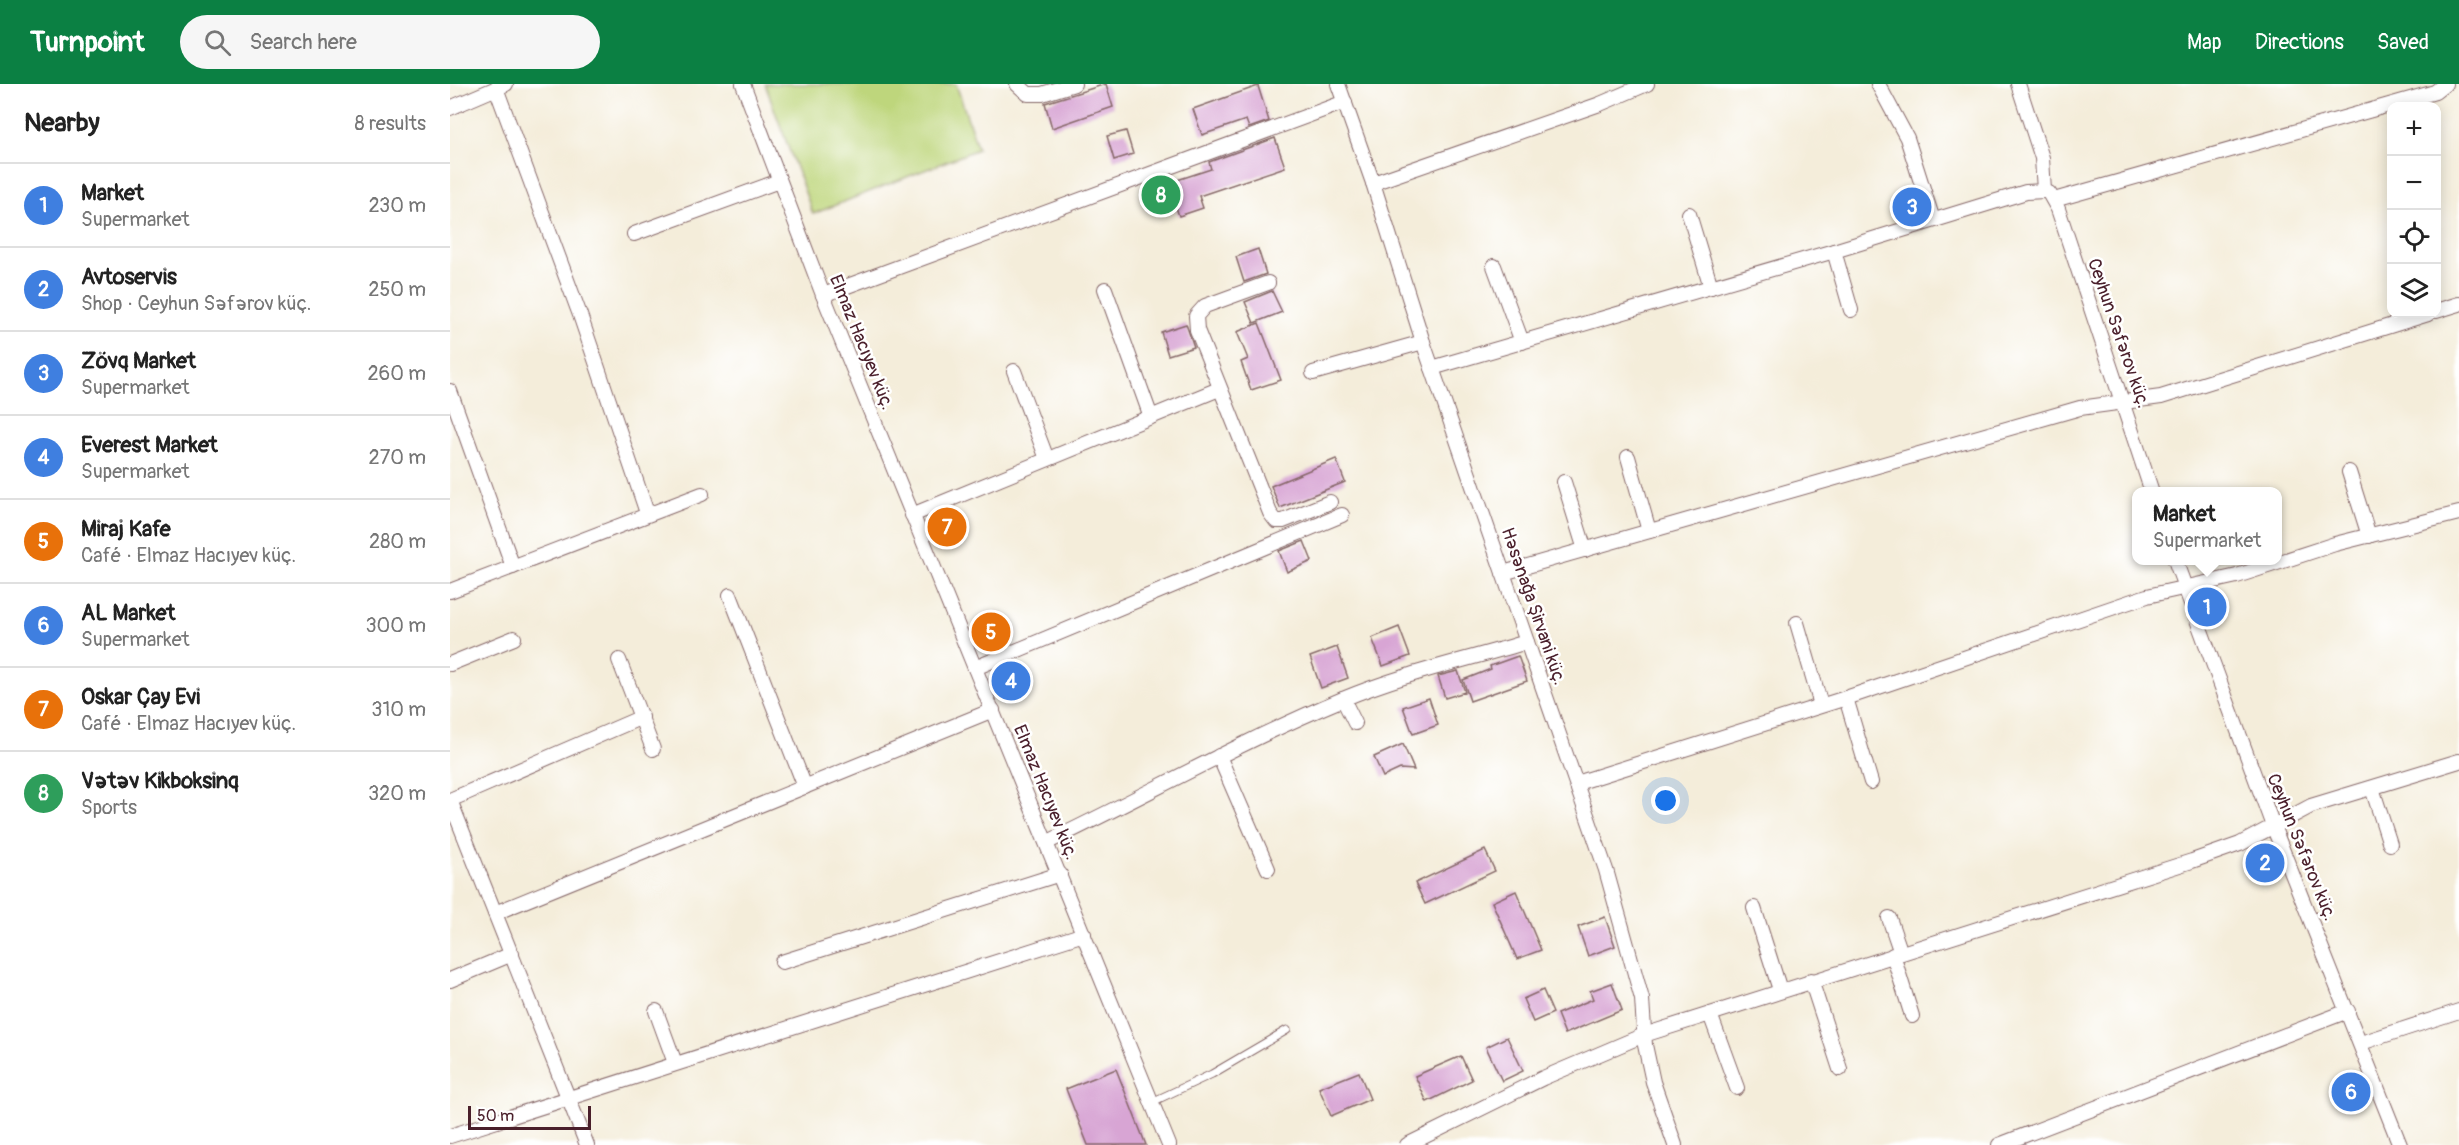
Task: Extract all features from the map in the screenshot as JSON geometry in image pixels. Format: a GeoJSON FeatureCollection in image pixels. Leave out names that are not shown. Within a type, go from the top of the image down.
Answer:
{"type":"FeatureCollection","features":[{"type":"Feature","properties":{"kind":"street","name":"Elmaz Hacıyev küç."},"geometry":{"type":"LineString","coordinates":[[743,84],[823,295],[1048,842],[1169,1145]]}},
{"type":"Feature","properties":{"kind":"street"},"geometry":{"type":"LineString","coordinates":[[1017,84],[1028,94],[1042,94],[1074,84]]}},
{"type":"Feature","properties":{"kind":"street","name":"Həsənağa Şirvani küç."},"geometry":{"type":"LineString","coordinates":[[1338,84],[1373,183],[1423,342],[1577,783],[1638,981],[1644,1010],[1644,1035],[1653,1082],[1675,1145]]}},
{"type":"Feature","properties":{"kind":"street"},"geometry":{"type":"LineString","coordinates":[[1373,183],[1600,104],[1647,84]]}},
{"type":"Feature","properties":{"kind":"street"},"geometry":{"type":"LineString","coordinates":[[1878,84],[1907,138],[1932,220]]}},
{"type":"Feature","properties":{"kind":"street","name":"Ceyhun Səfərov küç."},"geometry":{"type":"LineString","coordinates":[[2018,84],[2042,158],[2049,195],[2124,403],[2150,487]]}},
{"type":"Feature","properties":{"kind":"street"},"geometry":{"type":"LineString","coordinates":[[1432,368],[1834,252],[2026,192],[2049,195],[2435,92],[2445,84]]}},
{"type":"Feature","properties":{"kind":"street"},"geometry":{"type":"LineString","coordinates":[[450,108],[501,86],[647,513]]}},
{"type":"Feature","properties":{"kind":"street"},"geometry":{"type":"LineString","coordinates":[[823,295],[1345,102]]}},
{"type":"Feature","properties":{"kind":"street"},"geometry":{"type":"LineString","coordinates":[[634,234],[779,182]]}},
{"type":"Feature","properties":{"kind":"street"},"geometry":{"type":"LineString","coordinates":[[1689,214],[1711,287]]}},
{"type":"Feature","properties":{"kind":"street"},"geometry":{"type":"LineString","coordinates":[[1834,252],[1851,310]]}},
{"type":"Feature","properties":{"kind":"street"},"geometry":{"type":"LineString","coordinates":[[1494,266],[1522,342]]}},
{"type":"Feature","properties":{"kind":"street"},"geometry":{"type":"LineString","coordinates":[[1268,283],[1204,306],[1196,316],[1197,330],[1270,513],[1276,521],[1283,521],[1330,502]]}},
{"type":"Feature","properties":{"kind":"street"},"geometry":{"type":"LineString","coordinates":[[1105,288],[1151,417]]}},
{"type":"Feature","properties":{"kind":"street"},"geometry":{"type":"LineString","coordinates":[[2441,309],[2459,304]]}},
{"type":"Feature","properties":{"kind":"street"},"geometry":{"type":"LineString","coordinates":[[1503,573],[2080,408],[2103,403],[2124,403],[2161,397],[2415,318]]}},
{"type":"Feature","properties":{"kind":"street"},"geometry":{"type":"LineString","coordinates":[[1313,373],[1423,342]]}},
{"type":"Feature","properties":{"kind":"street"},"geometry":{"type":"LineString","coordinates":[[1014,371],[1047,459]]}},
{"type":"Feature","properties":{"kind":"street"},"geometry":{"type":"LineString","coordinates":[[912,515],[1219,389]]}},
{"type":"Feature","properties":{"kind":"street"},"geometry":{"type":"LineString","coordinates":[[450,391],[513,567]]}},
{"type":"Feature","properties":{"kind":"street"},"geometry":{"type":"LineString","coordinates":[[1628,457],[1649,531]]}},
{"type":"Feature","properties":{"kind":"street"},"geometry":{"type":"LineString","coordinates":[[2349,472],[2369,536]]}},
{"type":"Feature","properties":{"kind":"street"},"geometry":{"type":"LineString","coordinates":[[1564,482],[1585,550]]}},
{"type":"Feature","properties":{"kind":"street"},"geometry":{"type":"LineString","coordinates":[[450,591],[647,513],[702,494]]}},
{"type":"Feature","properties":{"kind":"street"},"geometry":{"type":"LineString","coordinates":[[2282,562],[2369,536],[2459,513]]}},
{"type":"Feature","properties":{"kind":"street"},"geometry":{"type":"LineString","coordinates":[[975,668],[1342,515]]}},
{"type":"Feature","properties":{"kind":"street","name":"Ceyhun Səfərov küç."},"geometry":{"type":"LineString","coordinates":[[2176,565],[2273,826],[2400,1145]]}},
{"type":"Feature","properties":{"kind":"street"},"geometry":{"type":"LineString","coordinates":[[1577,783],[1845,698],[2147,596],[2237,576],[2273,565]]}},
{"type":"Feature","properties":{"kind":"street"},"geometry":{"type":"LineString","coordinates":[[730,595],[805,787]]}},
{"type":"Feature","properties":{"kind":"street"},"geometry":{"type":"LineString","coordinates":[[1797,623],[1821,705]]}},
{"type":"Feature","properties":{"kind":"street"},"geometry":{"type":"LineString","coordinates":[[450,664],[514,638]]}},
{"type":"Feature","properties":{"kind":"street"},"geometry":{"type":"LineString","coordinates":[[1048,842],[1219,756],[1343,699],[1378,685],[1527,642]]}},
{"type":"Feature","properties":{"kind":"street"},"geometry":{"type":"LineString","coordinates":[[619,660],[654,749]]}},
{"type":"Feature","properties":{"kind":"street"},"geometry":{"type":"LineString","coordinates":[[1845,698],[1871,782]]}},
{"type":"Feature","properties":{"kind":"street"},"geometry":{"type":"LineString","coordinates":[[1343,699],[1355,723]]}},
{"type":"Feature","properties":{"kind":"street"},"geometry":{"type":"LineString","coordinates":[[495,914],[993,710]]}},
{"type":"Feature","properties":{"kind":"street"},"geometry":{"type":"LineString","coordinates":[[587,1145],[450,800],[642,717]]}},
{"type":"Feature","properties":{"kind":"street"},"geometry":{"type":"LineString","coordinates":[[1219,756],[1268,869]]}},
{"type":"Feature","properties":{"kind":"street"},"geometry":{"type":"LineString","coordinates":[[1407,1145],[1543,1078],[1644,1035],[1811,980],[2192,861],[2240,844],[2311,806],[2459,761]]}},
{"type":"Feature","properties":{"kind":"street"},"geometry":{"type":"LineString","coordinates":[[2373,788],[2390,844]]}},
{"type":"Feature","properties":{"kind":"street"},"geometry":{"type":"LineString","coordinates":[[782,962],[1060,874]]}},
{"type":"Feature","properties":{"kind":"street"},"geometry":{"type":"LineString","coordinates":[[1754,908],[1780,990]]}},
{"type":"Feature","properties":{"kind":"street"},"geometry":{"type":"LineString","coordinates":[[1889,918],[1912,1016]]}},
{"type":"Feature","properties":{"kind":"street"},"geometry":{"type":"LineString","coordinates":[[450,1136],[1084,934]]}},
{"type":"Feature","properties":{"kind":"street"},"geometry":{"type":"LineString","coordinates":[[450,980],[512,954]]}},
{"type":"Feature","properties":{"kind":"street"},"geometry":{"type":"LineString","coordinates":[[1811,980],[1840,1069]]}},
{"type":"Feature","properties":{"kind":"street"},"geometry":{"type":"LineString","coordinates":[[656,1011],[675,1063]]}},
{"type":"Feature","properties":{"kind":"street"},"geometry":{"type":"LineString","coordinates":[[1999,1145],[2029,1139],[2348,1011]]}},
{"type":"Feature","properties":{"kind":"street"},"geometry":{"type":"LineString","coordinates":[[2361,1043],[2459,1011]]}},
{"type":"Feature","properties":{"kind":"street"},"geometry":{"type":"LineString","coordinates":[[1710,1014],[1737,1088]]}},
{"type":"Feature","properties":{"kind":"lane"},"geometry":{"type":"LineString","coordinates":[[1152,1102],[1212,1074],[1287,1030]]}},
{"type":"Feature","properties":{"kind":"green space"},"geometry":{"type":"Polygon","coordinates":[[[765,84],[956,84],[978,149],[813,214],[765,84]]]}},
{"type":"Feature","properties":{"kind":"building"},"geometry":{"type":"Polygon","coordinates":[[[1106,84],[1113,107],[1052,128],[1045,103],[1106,84]]]}},
{"type":"Feature","properties":{"kind":"building"},"geometry":{"type":"Polygon","coordinates":[[[1258,86],[1269,121],[1249,128],[1246,120],[1202,135],[1193,109],[1258,86]]]}},
{"type":"Feature","properties":{"kind":"building"},"geometry":{"type":"Polygon","coordinates":[[[1126,131],[1133,154],[1114,160],[1107,136],[1126,131]]]}},
{"type":"Feature","properties":{"kind":"building"},"geometry":{"type":"Polygon","coordinates":[[[1275,138],[1285,167],[1199,196],[1203,208],[1179,216],[1168,183],[1211,169],[1209,162],[1275,138]]]}},
{"type":"Feature","properties":{"kind":"building"},"geometry":{"type":"Polygon","coordinates":[[[1258,249],[1266,274],[1244,282],[1236,257],[1258,249]]]}},
{"type":"Feature","properties":{"kind":"building"},"geometry":{"type":"Polygon","coordinates":[[[1272,291],[1282,312],[1254,323],[1245,302],[1272,291]]]}},
{"type":"Feature","properties":{"kind":"building"},"geometry":{"type":"Polygon","coordinates":[[[1259,323],[1281,380],[1251,390],[1241,362],[1248,359],[1237,332],[1259,323]]]}},
{"type":"Feature","properties":{"kind":"building"},"geometry":{"type":"Polygon","coordinates":[[[1186,324],[1194,347],[1168,355],[1161,332],[1186,324]]]}},
{"type":"Feature","properties":{"kind":"building"},"geometry":{"type":"Polygon","coordinates":[[[1336,459],[1345,482],[1280,508],[1271,486],[1336,459]]]}},
{"type":"Feature","properties":{"kind":"building"},"geometry":{"type":"Polygon","coordinates":[[[1304,541],[1312,561],[1287,572],[1279,551],[1304,541]]]}},
{"type":"Feature","properties":{"kind":"building"},"geometry":{"type":"Polygon","coordinates":[[[1399,627],[1410,656],[1383,666],[1372,638],[1399,627]]]}},
{"type":"Feature","properties":{"kind":"building"},"geometry":{"type":"Polygon","coordinates":[[[1337,647],[1348,678],[1321,688],[1310,657],[1337,647]]]}},
{"type":"Feature","properties":{"kind":"building"},"geometry":{"type":"Polygon","coordinates":[[[1518,656],[1527,681],[1470,701],[1463,680],[1491,669],[1490,666],[1518,656]]]}},
{"type":"Feature","properties":{"kind":"building"},"geometry":{"type":"Polygon","coordinates":[[[1458,671],[1465,692],[1445,698],[1438,676],[1458,671]]]}},
{"type":"Feature","properties":{"kind":"building"},"geometry":{"type":"Polygon","coordinates":[[[1429,698],[1438,725],[1413,734],[1403,707],[1429,698]]]}},
{"type":"Feature","properties":{"kind":"building"},"geometry":{"type":"Polygon","coordinates":[[[1403,744],[1414,770],[1400,769],[1383,777],[1374,757],[1403,744]]]}},
{"type":"Feature","properties":{"kind":"building"},"geometry":{"type":"Polygon","coordinates":[[[1485,850],[1495,871],[1425,904],[1415,883],[1485,850]]]}},
{"type":"Feature","properties":{"kind":"building"},"geometry":{"type":"Polygon","coordinates":[[[1516,891],[1541,950],[1517,959],[1492,902],[1516,891]]]}},
{"type":"Feature","properties":{"kind":"building"},"geometry":{"type":"Polygon","coordinates":[[[1605,917],[1615,946],[1588,956],[1578,927],[1605,917]]]}},
{"type":"Feature","properties":{"kind":"building"},"geometry":{"type":"Polygon","coordinates":[[[1612,983],[1622,1010],[1565,1034],[1557,1014],[1593,999],[1590,991],[1612,983]]]}},
{"type":"Feature","properties":{"kind":"building"},"geometry":{"type":"Polygon","coordinates":[[[1543,990],[1553,1013],[1533,1022],[1523,999],[1543,990]]]}},
{"type":"Feature","properties":{"kind":"building"},"geometry":{"type":"Polygon","coordinates":[[[1507,1037],[1523,1071],[1502,1081],[1486,1047],[1507,1037]]]}},
{"type":"Feature","properties":{"kind":"building"},"geometry":{"type":"Polygon","coordinates":[[[1461,1056],[1472,1080],[1427,1102],[1415,1076],[1461,1056]]]}},
{"type":"Feature","properties":{"kind":"building"},"geometry":{"type":"Polygon","coordinates":[[[1116,1069],[1146,1145],[1088,1145],[1066,1089],[1116,1069]]]}},
{"type":"Feature","properties":{"kind":"building"},"geometry":{"type":"Polygon","coordinates":[[[1359,1072],[1370,1099],[1331,1116],[1319,1088],[1359,1072]]]}},
{"type":"Feature","properties":{"kind":"place","name":"Vətəv Kikboksinq"},"geometry":{"type":"Point","coordinates":[1161,195]}},
{"type":"Feature","properties":{"kind":"place","name":"Zövq Market"},"geometry":{"type":"Point","coordinates":[1912,207]}},
{"type":"Feature","properties":{"kind":"place","name":"Oskar Çay Evi"},"geometry":{"type":"Point","coordinates":[947,527]}},
{"type":"Feature","properties":{"kind":"place","name":"Market"},"geometry":{"type":"Point","coordinates":[2207,607]}},
{"type":"Feature","properties":{"kind":"place","name":"Miraj Kafe"},"geometry":{"type":"Point","coordinates":[991,632]}},
{"type":"Feature","properties":{"kind":"place","name":"Everest Market"},"geometry":{"type":"Point","coordinates":[1011,681]}},
{"type":"Feature","properties":{"kind":"place","name":"Avtoservis"},"geometry":{"type":"Point","coordinates":[2265,863]}},
{"type":"Feature","properties":{"kind":"place","name":"AL Market"},"geometry":{"type":"Point","coordinates":[2351,1092]}}]}
